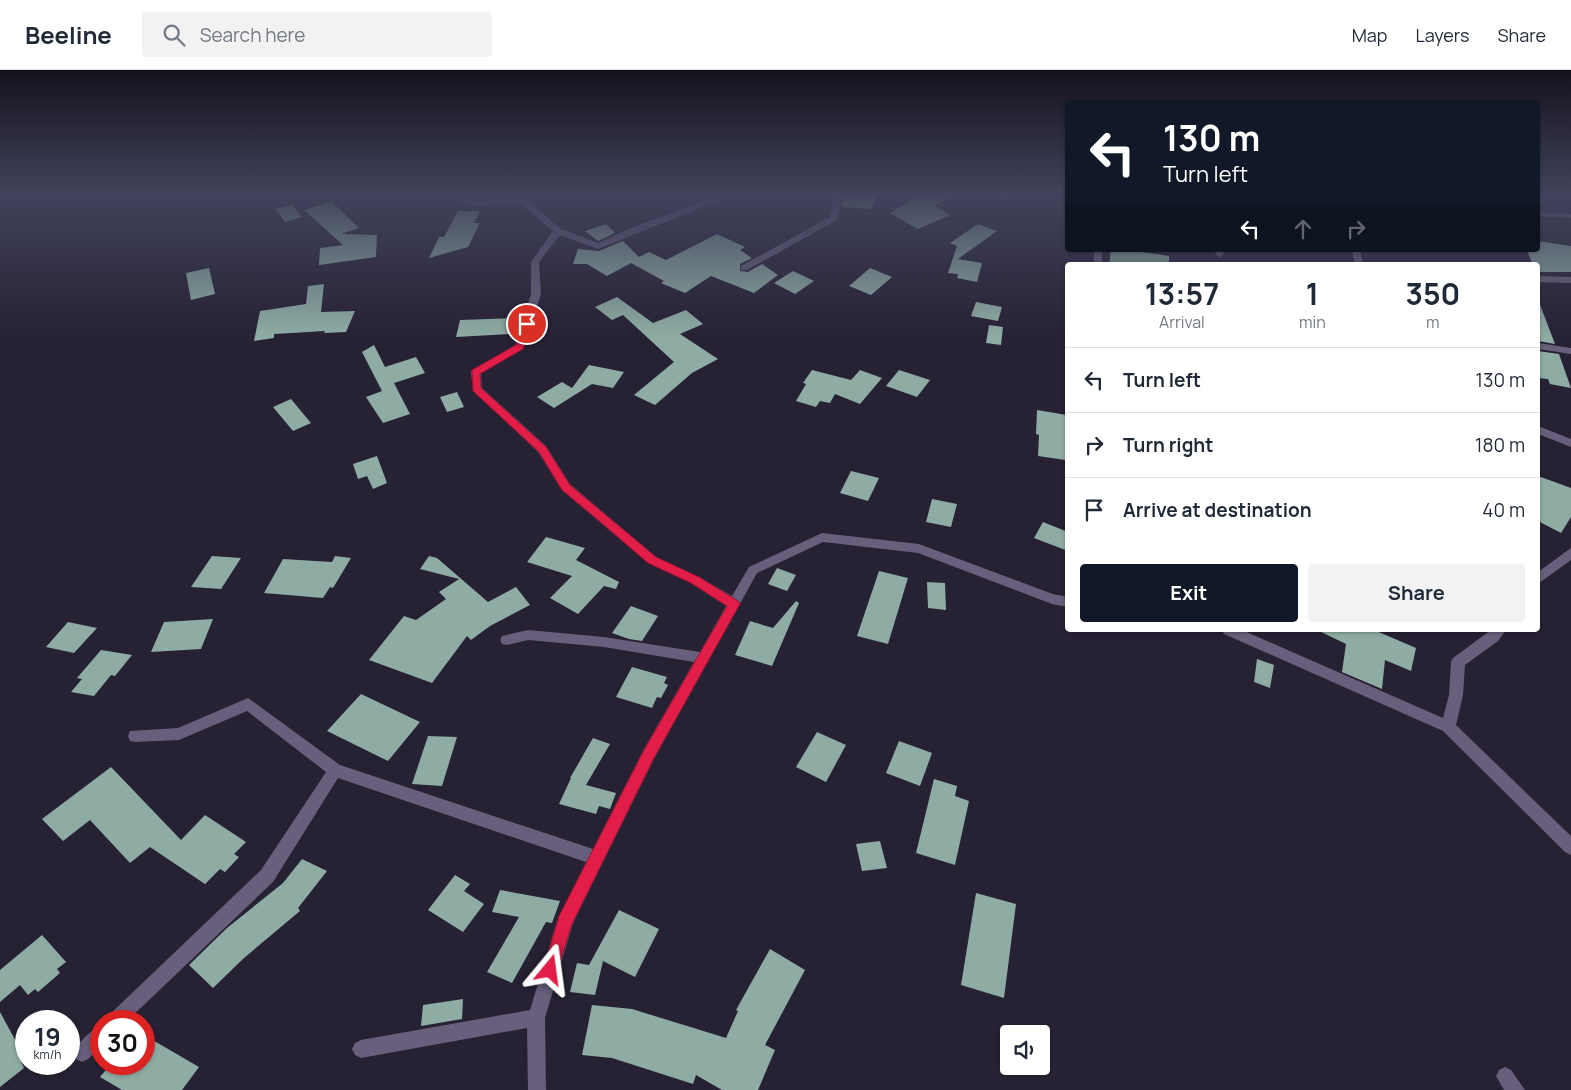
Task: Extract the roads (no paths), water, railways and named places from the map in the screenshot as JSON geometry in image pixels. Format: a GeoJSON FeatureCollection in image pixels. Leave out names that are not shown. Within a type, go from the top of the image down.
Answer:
{"type":"FeatureCollection","features":[{"type":"Feature","properties":{"kind":"street"},"geometry":{"type":"LineString","coordinates":[[550,242],[536,262],[536,294],[520,347],[476,372],[476,389],[542,449],[566,488],[652,560],[695,580],[734,604]]}},
{"type":"Feature","properties":{"kind":"street"},"geometry":{"type":"LineString","coordinates":[[586,242],[598,246],[608,242]]}},
{"type":"Feature","properties":{"kind":"street"},"geometry":{"type":"LineString","coordinates":[[744,268],[792,242]]}},
{"type":"Feature","properties":{"kind":"street"},"geometry":{"type":"LineString","coordinates":[[1540,279],[1571,280]]}},
{"type":"Feature","properties":{"kind":"street"},"geometry":{"type":"LineString","coordinates":[[1540,346],[1571,351]]}},
{"type":"Feature","properties":{"kind":"street"},"geometry":{"type":"LineString","coordinates":[[1540,431],[1571,443]]}},
{"type":"Feature","properties":{"kind":"street"},"geometry":{"type":"LineString","coordinates":[[537,1090],[536,1018],[565,921],[649,754],[753,570],[822,537],[919,549],[1052,599],[1065,601]]}},
{"type":"Feature","properties":{"kind":"street"},"geometry":{"type":"LineString","coordinates":[[1540,576],[1571,553]]}},
{"type":"Feature","properties":{"kind":"street"},"geometry":{"type":"LineString","coordinates":[[1234,632],[1448,727],[1571,847]]}},
{"type":"Feature","properties":{"kind":"street"},"geometry":{"type":"LineString","coordinates":[[1448,727],[1456,695],[1458,662],[1497,632]]}},
{"type":"Feature","properties":{"kind":"street"},"geometry":{"type":"LineString","coordinates":[[507,640],[528,635],[604,642],[704,658]]}},
{"type":"Feature","properties":{"kind":"street"},"geometry":{"type":"LineString","coordinates":[[135,736],[179,734],[248,704],[335,770],[597,858]]}},
{"type":"Feature","properties":{"kind":"street"},"geometry":{"type":"LineString","coordinates":[[127,1010],[267,876],[335,770]]}},
{"type":"Feature","properties":{"kind":"street"},"geometry":{"type":"LineString","coordinates":[[361,1050],[536,1018]]}},
{"type":"Feature","properties":{"kind":"street"},"geometry":{"type":"LineString","coordinates":[[82,1053],[90,1045]]}}]}
